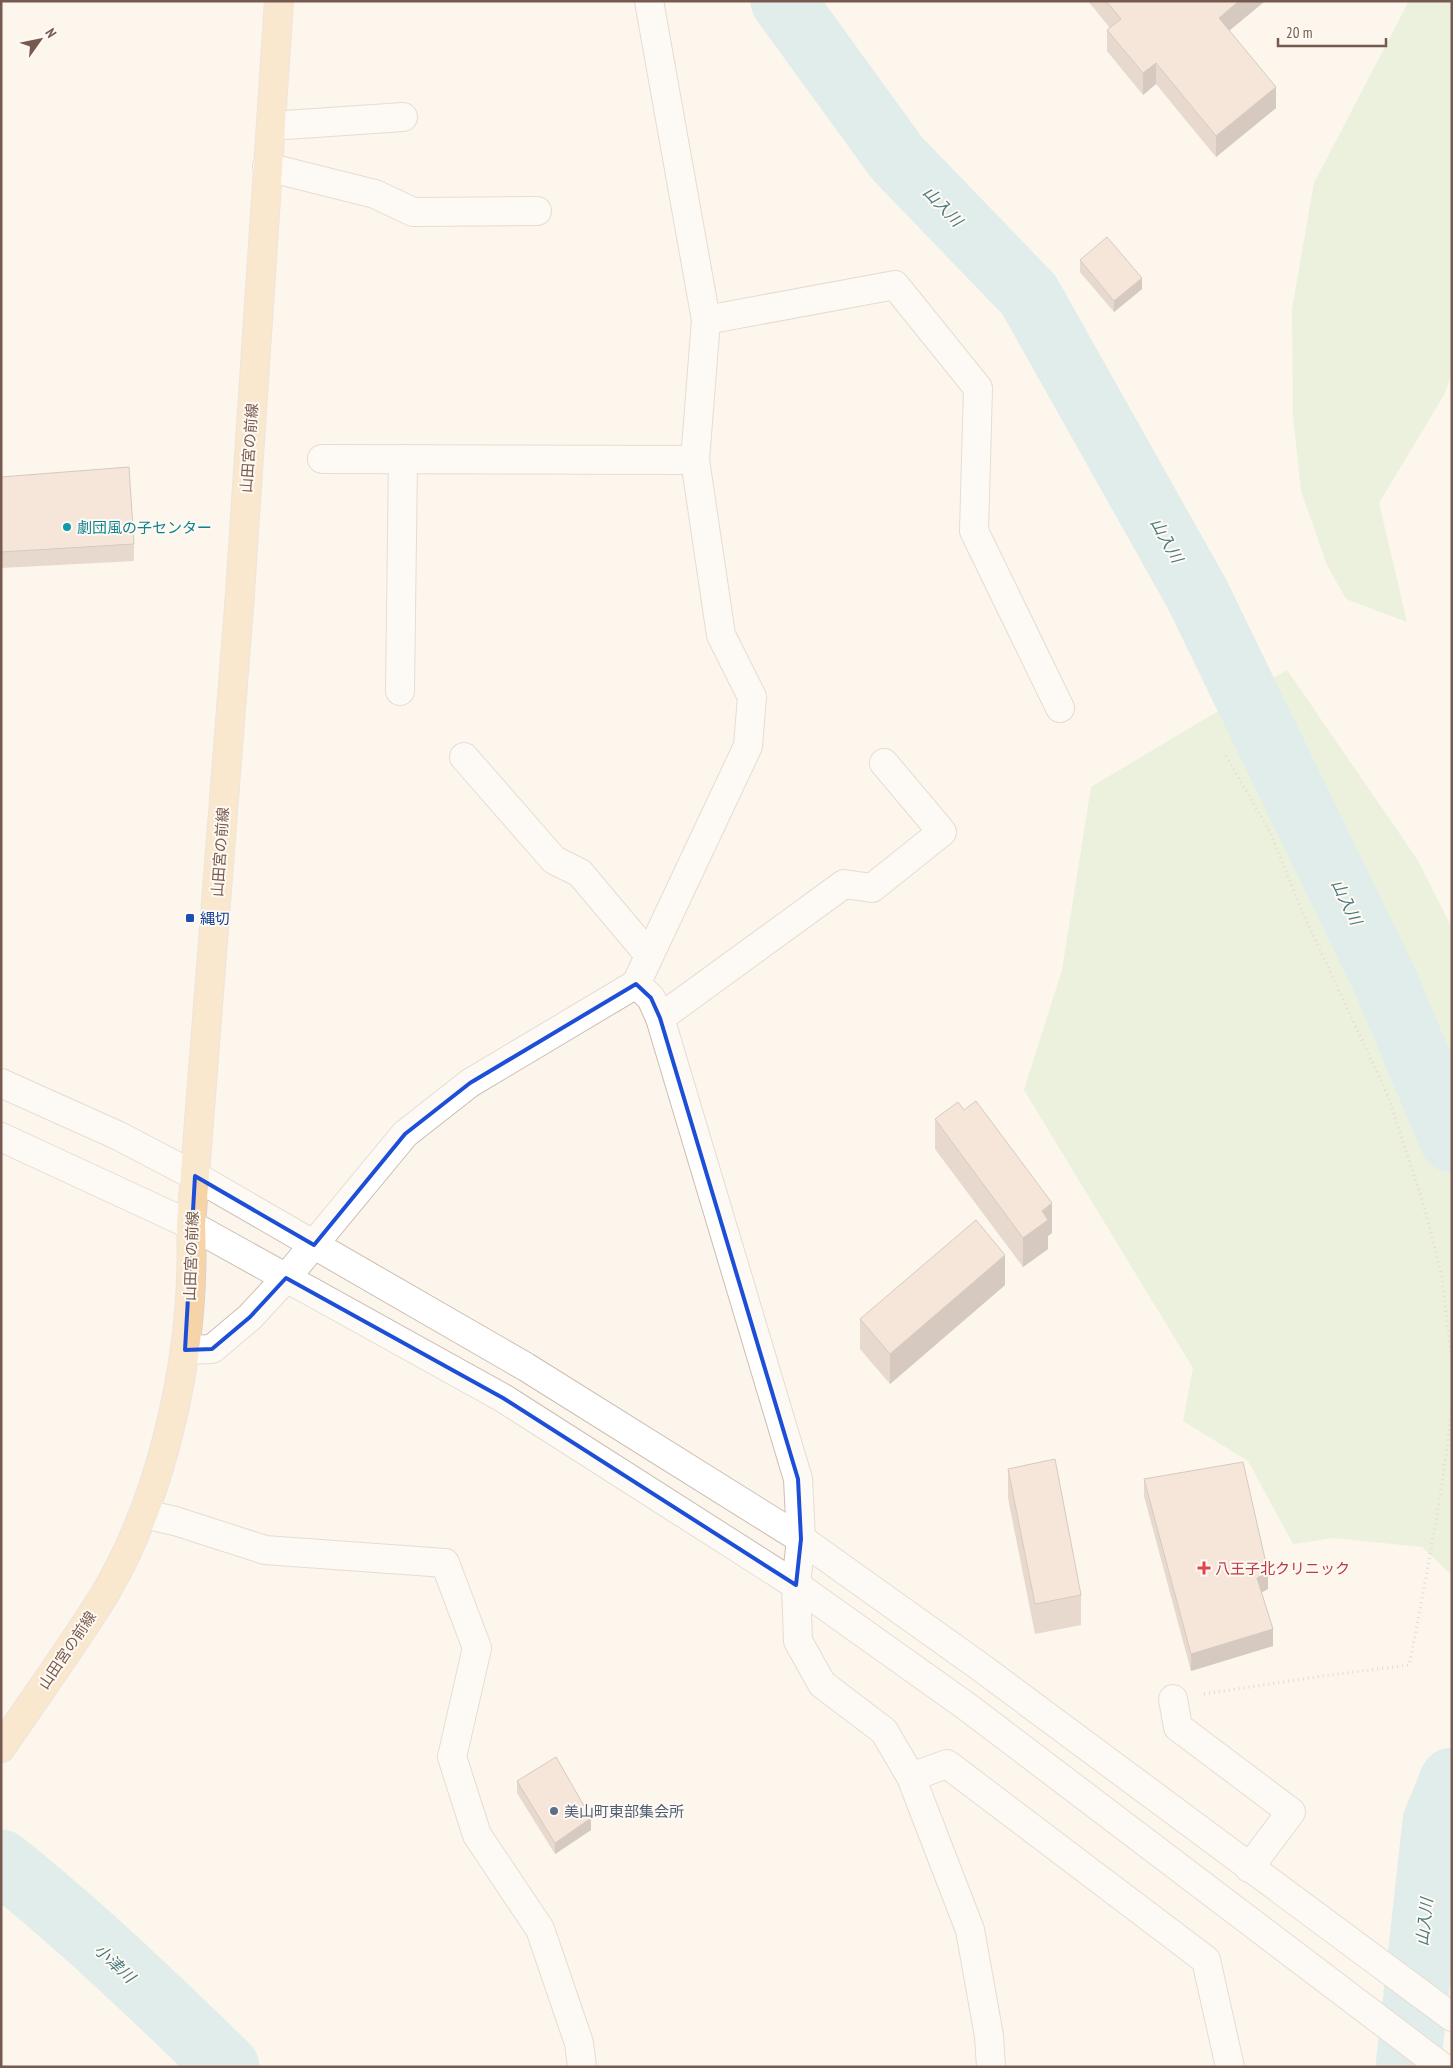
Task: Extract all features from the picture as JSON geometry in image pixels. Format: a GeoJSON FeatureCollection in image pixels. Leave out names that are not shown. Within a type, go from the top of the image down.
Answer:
{"type":"FeatureCollection","features":[{"type":"Feature","properties":{"kind":"main road","name":"山田宮の前線"},"geometry":{"type":"LineString","coordinates":[[1,1748],[103,1596],[144,1514],[166,1441],[186,1350],[192,1254],[191,1225],[240,593],[279,1]]}},
{"type":"Feature","properties":{"kind":"street"},"geometry":{"type":"LineString","coordinates":[[186,1350],[212,1348],[250,1317],[314,1245],[405,1134],[470,1083],[636,984],[748,746],[752,697],[721,635],[695,460],[706,320],[648,1]]}},
{"type":"Feature","properties":{"kind":"street"},"geometry":{"type":"LineString","coordinates":[[272,126],[403,117]]}},
{"type":"Feature","properties":{"kind":"street"},"geometry":{"type":"LineString","coordinates":[[267,167],[376,194],[412,212],[537,211]]}},
{"type":"Feature","properties":{"kind":"street"},"geometry":{"type":"LineString","coordinates":[[706,320],[895,285],[978,388],[974,531],[1060,708]]}},
{"type":"Feature","properties":{"kind":"street"},"geometry":{"type":"LineString","coordinates":[[322,459],[695,460]]}},
{"type":"Feature","properties":{"kind":"street"},"geometry":{"type":"LineString","coordinates":[[400,691],[403,459]]}},
{"type":"Feature","properties":{"kind":"street"},"geometry":{"type":"LineString","coordinates":[[464,757],[554,860],[580,873],[649,955]]}},
{"type":"Feature","properties":{"kind":"street"},"geometry":{"type":"LineString","coordinates":[[660,1018],[844,884],[872,888],[942,832],[884,763]]}},
{"type":"Feature","properties":{"kind":"street"},"geometry":{"type":"LineString","coordinates":[[636,984],[651,998],[660,1018],[798,1479],[801,1538],[796,1585],[798,1641],[822,1684],[884,1731],[911,1777],[970,1930],[989,2036],[991,2067]]}},
{"type":"Feature","properties":{"kind":"street"},"geometry":{"type":"LineString","coordinates":[[1,1083],[119,1136],[195,1176],[526,1367],[801,1538],[980,1666],[1249,1868],[1452,2017]]}},
{"type":"Feature","properties":{"kind":"street"},"geometry":{"type":"LineString","coordinates":[[1,1137],[191,1225],[503,1398],[796,1585],[966,1706],[1442,2067]]}},
{"type":"Feature","properties":{"kind":"street"},"geometry":{"type":"LineString","coordinates":[[144,1514],[176,1521],[265,1550],[445,1563],[477,1648],[452,1757],[477,1835],[540,1930],[579,2042],[582,2067]]}},
{"type":"Feature","properties":{"kind":"street"},"geometry":{"type":"LineString","coordinates":[[1173,1699],[1178,1727],[1291,1812],[1249,1868]]}},
{"type":"Feature","properties":{"kind":"street"},"geometry":{"type":"LineString","coordinates":[[911,1777],[947,1764],[1206,1960],[1230,2067]]}},
{"type":"Feature","properties":{"kind":"path"},"geometry":{"type":"LineString","coordinates":[[1226,756],[1270,832],[1301,909],[1388,1096],[1424,1206],[1442,1278],[1452,1362]]}},
{"type":"Feature","properties":{"kind":"path"},"geometry":{"type":"LineString","coordinates":[[1173,1699],[1322,1676],[1409,1665],[1428,1573],[1446,1462],[1452,1408]]}},
{"type":"Feature","properties":{"kind":"highlighted area"},"geometry":{"type":"Polygon","coordinates":[[[636,984],[651,998],[660,1018],[798,1479],[801,1539],[796,1585],[503,1398],[286,1278],[250,1317],[212,1349],[185,1350],[195,1176],[314,1245],[405,1134],[470,1083],[636,984]]]}},
{"type":"Feature","properties":{"kind":"green space"},"geometry":{"type":"Polygon","coordinates":[[[1409,1],[1452,1],[1452,373],[1444,395],[1379,503],[1407,622],[1346,599],[1327,565],[1301,491],[1293,415],[1292,309],[1314,183],[1409,1]]]}},
{"type":"Feature","properties":{"kind":"green space"},"geometry":{"type":"Polygon","coordinates":[[[1287,670],[1417,859],[1452,928],[1452,1575],[1422,1547],[1334,1538],[1293,1544],[1248,1461],[1183,1421],[1193,1368],[1024,1090],[1062,970],[1091,787],[1287,670]]]}},
{"type":"Feature","properties":{"kind":"building"},"geometry":{"type":"Polygon","coordinates":[[[1106,1],[1239,1],[1219,18],[1276,87],[1216,136],[1156,63],[1143,73],[1107,30],[1121,19],[1106,1]]]}},
{"type":"Feature","properties":{"kind":"building"},"geometry":{"type":"Polygon","coordinates":[[[1107,237],[1142,278],[1114,301],[1080,260],[1107,237]]]}},
{"type":"Feature","properties":{"kind":"building","name":"劇団風の子センター"},"geometry":{"type":"Polygon","coordinates":[[[129,467],[134,544],[1,552],[1,477],[129,467]]]}},
{"type":"Feature","properties":{"kind":"building"},"geometry":{"type":"Polygon","coordinates":[[[976,1101],[1052,1203],[1042,1211],[1048,1220],[1023,1238],[935,1119],[958,1102],[964,1110],[976,1101]]]}},
{"type":"Feature","properties":{"kind":"building"},"geometry":{"type":"Polygon","coordinates":[[[976,1220],[1005,1255],[890,1354],[860,1319],[976,1220]]]}},
{"type":"Feature","properties":{"kind":"building"},"geometry":{"type":"Polygon","coordinates":[[[1055,1459],[1081,1595],[1035,1604],[1008,1469],[1055,1459]]]}},
{"type":"Feature","properties":{"kind":"building"},"geometry":{"type":"Polygon","coordinates":[[[1243,1462],[1268,1572],[1257,1578],[1273,1629],[1191,1654],[1144,1479],[1243,1462]]]}},
{"type":"Feature","properties":{"kind":"building","name":"美山町東部集会所"},"geometry":{"type":"Polygon","coordinates":[[[556,1757],[591,1818],[555,1843],[517,1781],[556,1757]]]}},
{"type":"Feature","properties":{"kind":"waterway","name":"山入川"},"geometry":{"type":"LineString","coordinates":[[783,1],[897,158],[1029,295],[1197,594],[1386,983],[1452,1140]]}},
{"type":"Feature","properties":{"kind":"waterway","name":"山入川"},"geometry":{"type":"LineString","coordinates":[[1408,2067],[1435,1822],[1452,1780]]}},
{"type":"Feature","properties":{"kind":"waterway","name":"小津川"},"geometry":{"type":"LineString","coordinates":[[1,1862],[88,1936],[227,2067]]}},
{"type":"Feature","properties":{"kind":"place","name":"劇団風の子センター"},"geometry":{"type":"Point","coordinates":[67,527]}},
{"type":"Feature","properties":{"kind":"place","name":"縄切"},"geometry":{"type":"Point","coordinates":[190,918]}},
{"type":"Feature","properties":{"kind":"place","name":"八王子北クリニック"},"geometry":{"type":"Point","coordinates":[1204,1568]}},
{"type":"Feature","properties":{"kind":"place","name":"美山町東部集会所"},"geometry":{"type":"Point","coordinates":[554,1811]}}]}
